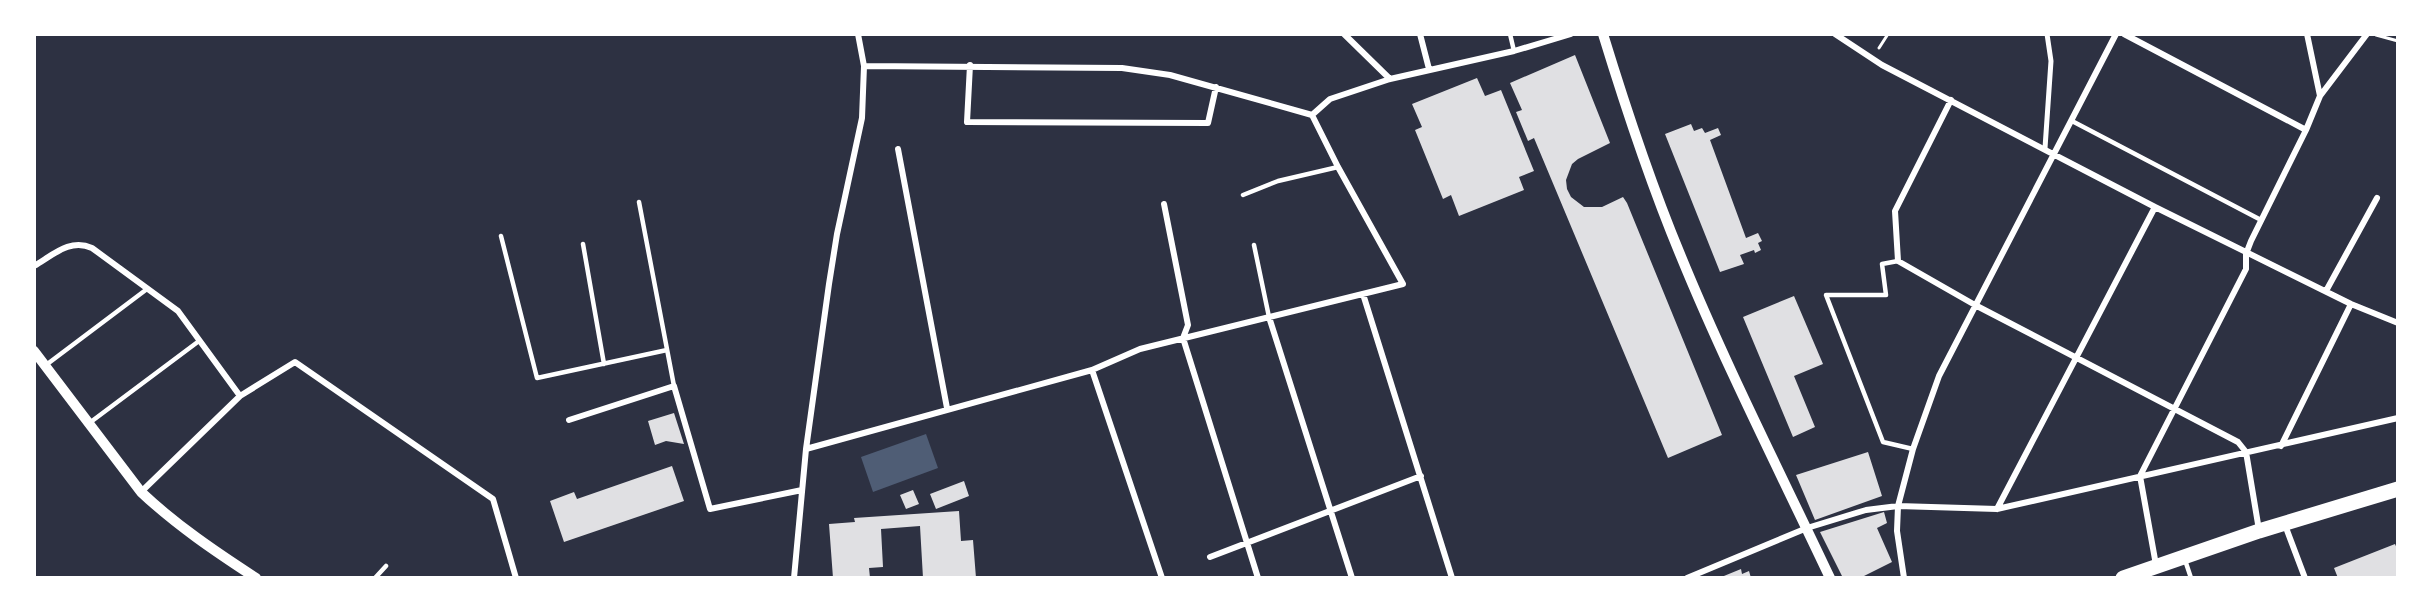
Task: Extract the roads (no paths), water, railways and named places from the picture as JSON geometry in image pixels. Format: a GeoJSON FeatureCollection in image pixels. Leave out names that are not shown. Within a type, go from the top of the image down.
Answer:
{"type":"FeatureCollection","features":[{"type":"Feature","properties":{"kind":"main road"},"geometry":{"type":"LineString","coordinates":[[2123,578],[2259,531],[2397,489]]}},
{"type":"Feature","properties":{"kind":"street"},"geometry":{"type":"LineString","coordinates":[[794,578],[806,449],[837,234],[862,118],[864,66],[858,34]]}},
{"type":"Feature","properties":{"kind":"street"},"geometry":{"type":"LineString","coordinates":[[1344,34],[1390,79]]}},
{"type":"Feature","properties":{"kind":"street"},"geometry":{"type":"LineString","coordinates":[[1420,34],[1429,69]]}},
{"type":"Feature","properties":{"kind":"street"},"geometry":{"type":"LineString","coordinates":[[1312,115],[1330,99],[1390,79],[1514,51],[1571,34]]}},
{"type":"Feature","properties":{"kind":"street"},"geometry":{"type":"LineString","coordinates":[[1603,34],[1635,138],[1680,255],[1830,578]]}},
{"type":"Feature","properties":{"kind":"street"},"geometry":{"type":"LineString","coordinates":[[1835,34],[1872,59],[2246,254],[2351,304],[2397,323]]}},
{"type":"Feature","properties":{"kind":"street"},"geometry":{"type":"LineString","coordinates":[[2045,148],[2051,60],[2047,34]]}},
{"type":"Feature","properties":{"kind":"street"},"geometry":{"type":"LineString","coordinates":[[1904,578],[1897,531],[1898,506],[1912,450],[1939,376],[2116,34]]}},
{"type":"Feature","properties":{"kind":"street"},"geometry":{"type":"LineString","coordinates":[[2124,34],[2306,130]]}},
{"type":"Feature","properties":{"kind":"street"},"geometry":{"type":"LineString","coordinates":[[2307,34],[2320,96]]}},
{"type":"Feature","properties":{"kind":"street"},"geometry":{"type":"LineString","coordinates":[[2156,566],[2140,476],[2246,269],[2246,254],[2320,96],[2367,34]]}},
{"type":"Feature","properties":{"kind":"street"},"geometry":{"type":"LineString","coordinates":[[806,449],[947,408],[1092,370],[1140,350],[1183,338],[1403,284],[1312,115],[1170,75],[1122,68],[970,65],[864,66]]}},
{"type":"Feature","properties":{"kind":"street"},"geometry":{"type":"LineString","coordinates":[[970,65],[967,122],[1208,123],[1216,87]]}},
{"type":"Feature","properties":{"kind":"street"},"geometry":{"type":"LineString","coordinates":[[1951,100],[1895,211],[1898,261],[2076,359],[2238,442],[2246,452],[2259,531]]}},
{"type":"Feature","properties":{"kind":"street"},"geometry":{"type":"LineString","coordinates":[[898,148],[947,408]]}},
{"type":"Feature","properties":{"kind":"street"},"geometry":{"type":"LineString","coordinates":[[2326,291],[2377,198]]}},
{"type":"Feature","properties":{"kind":"street"},"geometry":{"type":"LineString","coordinates":[[1164,204],[1188,325],[1183,338],[1258,578]]}},
{"type":"Feature","properties":{"kind":"street"},"geometry":{"type":"LineString","coordinates":[[1997,509],[2155,207]]}},
{"type":"Feature","properties":{"kind":"street"},"geometry":{"type":"LineString","coordinates":[[34,266],[72,244],[83,244],[178,311],[240,396]]}},
{"type":"Feature","properties":{"kind":"street"},"geometry":{"type":"LineString","coordinates":[[1363,294],[1452,578]]}},
{"type":"Feature","properties":{"kind":"street"},"geometry":{"type":"LineString","coordinates":[[2281,446],[2351,304]]}},
{"type":"Feature","properties":{"kind":"street"},"geometry":{"type":"LineString","coordinates":[[1269,316],[1352,578]]}},
{"type":"Feature","properties":{"kind":"street"},"geometry":{"type":"LineString","coordinates":[[34,351],[141,492],[158,508],[256,578]]}},
{"type":"Feature","properties":{"kind":"street"},"geometry":{"type":"LineString","coordinates":[[141,492],[240,396],[295,362],[493,499],[516,578]]}},
{"type":"Feature","properties":{"kind":"street"},"geometry":{"type":"LineString","coordinates":[[1092,370],[1162,578]]}},
{"type":"Feature","properties":{"kind":"street"},"geometry":{"type":"LineString","coordinates":[[569,420],[674,386],[710,509],[802,490]]}},
{"type":"Feature","properties":{"kind":"street"},"geometry":{"type":"LineString","coordinates":[[1687,578],[1807,528],[1866,510],[1898,506],[1997,509],[2397,418]]}},
{"type":"Feature","properties":{"kind":"street"},"geometry":{"type":"LineString","coordinates":[[1210,557],[1421,476]]}},
{"type":"Feature","properties":{"kind":"street"},"geometry":{"type":"LineString","coordinates":[[2285,523],[2305,578]]}},
{"type":"Feature","properties":{"kind":"lane"},"geometry":{"type":"LineString","coordinates":[[1510,34],[1514,51]]}},
{"type":"Feature","properties":{"kind":"lane"},"geometry":{"type":"LineString","coordinates":[[2072,121],[2261,220]]}},
{"type":"Feature","properties":{"kind":"lane"},"geometry":{"type":"LineString","coordinates":[[1243,195],[1278,181],[1338,167]]}},
{"type":"Feature","properties":{"kind":"lane"},"geometry":{"type":"LineString","coordinates":[[639,202],[674,386]]}},
{"type":"Feature","properties":{"kind":"lane"},"geometry":{"type":"LineString","coordinates":[[501,236],[537,378],[667,350]]}},
{"type":"Feature","properties":{"kind":"lane"},"geometry":{"type":"LineString","coordinates":[[583,243],[604,364]]}},
{"type":"Feature","properties":{"kind":"lane"},"geometry":{"type":"LineString","coordinates":[[1254,244],[1269,316]]}},
{"type":"Feature","properties":{"kind":"lane"},"geometry":{"type":"LineString","coordinates":[[1898,261],[1882,264],[1886,295],[1826,295],[1883,442],[1912,450]]}},
{"type":"Feature","properties":{"kind":"lane"},"geometry":{"type":"LineString","coordinates":[[45,365],[147,289]]}},
{"type":"Feature","properties":{"kind":"lane"},"geometry":{"type":"LineString","coordinates":[[88,424],[199,341]]}},
{"type":"Feature","properties":{"kind":"lane"},"geometry":{"type":"LineString","coordinates":[[2184,558],[2191,578]]}},
{"type":"Feature","properties":{"kind":"lane"},"geometry":{"type":"LineString","coordinates":[[375,578],[386,566]]}},
{"type":"Feature","properties":{"kind":"water"},"geometry":{"type":"Polygon","coordinates":[[[926,434],[938,468],[873,492],[861,457],[926,434]]]}}]}
